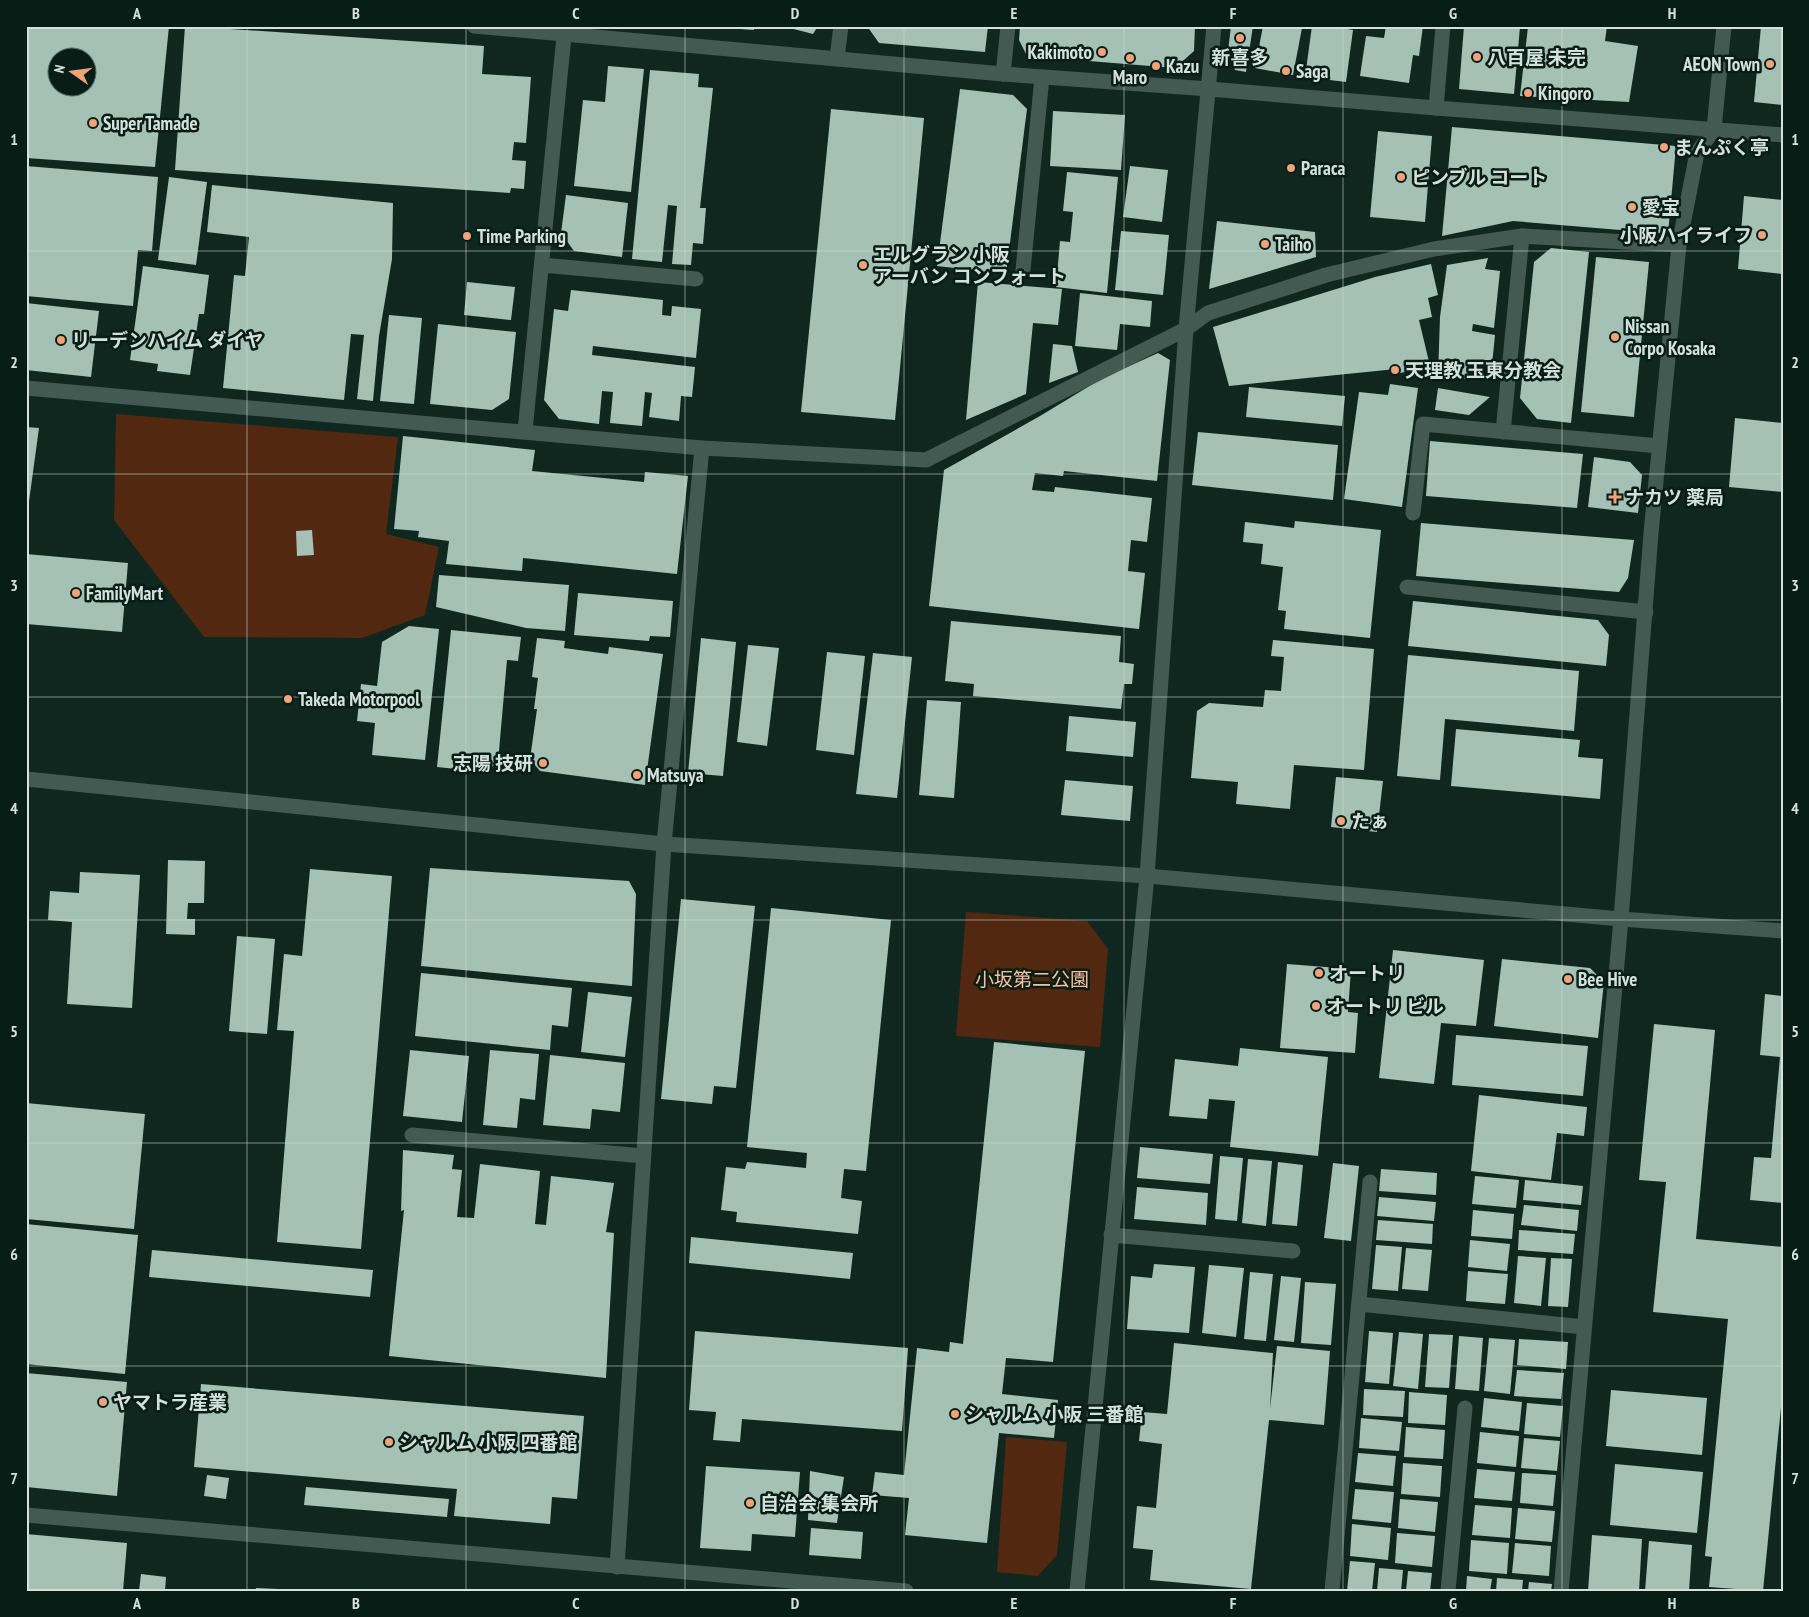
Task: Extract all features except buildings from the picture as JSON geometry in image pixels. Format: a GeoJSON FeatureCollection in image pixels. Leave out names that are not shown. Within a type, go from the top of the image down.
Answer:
{"type":"FeatureCollection","features":[{"type":"Feature","properties":{"kind":"street"},"geometry":{"type":"LineString","coordinates":[[474,26],[564,30],[1003,74],[1783,135]]}},
{"type":"Feature","properties":{"kind":"street"},"geometry":{"type":"LineString","coordinates":[[837,58],[841,26]]}},
{"type":"Feature","properties":{"kind":"street"},"geometry":{"type":"LineString","coordinates":[[1003,74],[1008,26]]}},
{"type":"Feature","properties":{"kind":"street"},"geometry":{"type":"LineString","coordinates":[[1077,1591],[1146,876],[1186,329],[1214,26]]}},
{"type":"Feature","properties":{"kind":"street"},"geometry":{"type":"LineString","coordinates":[[1436,108],[1443,26]]}},
{"type":"Feature","properties":{"kind":"street"},"geometry":{"type":"LineString","coordinates":[[1561,1591],[1621,919],[1659,446],[1679,245],[1697,153],[1714,129],[1724,26]]}},
{"type":"Feature","properties":{"kind":"street"},"geometry":{"type":"LineString","coordinates":[[525,431],[564,30]]}},
{"type":"Feature","properties":{"kind":"street"},"geometry":{"type":"LineString","coordinates":[[1023,270],[1042,77]]}},
{"type":"Feature","properties":{"kind":"street"},"geometry":{"type":"LineString","coordinates":[[26,388],[702,448],[926,460],[1186,329],[1208,313],[1326,275],[1434,250],[1522,236],[1679,245]]}},
{"type":"Feature","properties":{"kind":"street"},"geometry":{"type":"LineString","coordinates":[[1503,432],[1522,236]]}},
{"type":"Feature","properties":{"kind":"street"},"geometry":{"type":"LineString","coordinates":[[542,265],[696,279]]}},
{"type":"Feature","properties":{"kind":"street"},"geometry":{"type":"LineString","coordinates":[[1413,514],[1423,424],[1659,446]]}},
{"type":"Feature","properties":{"kind":"street"},"geometry":{"type":"LineString","coordinates":[[617,1567],[664,844],[702,448]]}},
{"type":"Feature","properties":{"kind":"street"},"geometry":{"type":"LineString","coordinates":[[1407,587],[1646,612]]}},
{"type":"Feature","properties":{"kind":"street"},"geometry":{"type":"LineString","coordinates":[[26,779],[664,844],[1146,876],[1621,919],[1783,931]]}},
{"type":"Feature","properties":{"kind":"street"},"geometry":{"type":"LineString","coordinates":[[412,1134],[643,1156]]}},
{"type":"Feature","properties":{"kind":"street"},"geometry":{"type":"LineString","coordinates":[[1332,1591],[1370,1182]]}},
{"type":"Feature","properties":{"kind":"street"},"geometry":{"type":"LineString","coordinates":[[1112,1235],[1293,1251]]}},
{"type":"Feature","properties":{"kind":"street"},"geometry":{"type":"LineString","coordinates":[[1359,1304],[1584,1327]]}},
{"type":"Feature","properties":{"kind":"street"},"geometry":{"type":"LineString","coordinates":[[1448,1591],[1465,1408]]}},
{"type":"Feature","properties":{"kind":"street"},"geometry":{"type":"LineString","coordinates":[[26,1515],[906,1591]]}},
{"type":"Feature","properties":{"kind":"green space"},"geometry":{"type":"Polygon","coordinates":[[[116,414],[398,437],[386,534],[439,547],[425,615],[362,638],[204,637],[114,520],[116,414]]]}},
{"type":"Feature","properties":{"kind":"green space","name":"小坂第二公園"},"geometry":{"type":"Polygon","coordinates":[[[966,912],[1087,921],[1108,949],[1100,1047],[956,1036],[966,912]]]}},
{"type":"Feature","properties":{"kind":"green space"},"geometry":{"type":"Polygon","coordinates":[[[1006,1437],[1067,1442],[1057,1555],[1038,1576],[997,1572],[1006,1437]]]}},
{"type":"Feature","properties":{"kind":"place","name":"新喜多"},"geometry":{"type":"Point","coordinates":[1240,38]}},
{"type":"Feature","properties":{"kind":"place","name":"Kakimoto"},"geometry":{"type":"Point","coordinates":[1102,52]}},
{"type":"Feature","properties":{"kind":"place","name":"八百屋 未完"},"geometry":{"type":"Point","coordinates":[1477,57]}},
{"type":"Feature","properties":{"kind":"place","name":"Maro"},"geometry":{"type":"Point","coordinates":[1130,58]}},
{"type":"Feature","properties":{"kind":"place","name":"AEON Town"},"geometry":{"type":"Point","coordinates":[1770,64]}},
{"type":"Feature","properties":{"kind":"place","name":"Kazu"},"geometry":{"type":"Point","coordinates":[1156,66]}},
{"type":"Feature","properties":{"kind":"place","name":"Saga"},"geometry":{"type":"Point","coordinates":[1286,71]}},
{"type":"Feature","properties":{"kind":"place","name":"Kingoro"},"geometry":{"type":"Point","coordinates":[1528,93]}},
{"type":"Feature","properties":{"kind":"place","name":"Super Tamade"},"geometry":{"type":"Point","coordinates":[93,123]}},
{"type":"Feature","properties":{"kind":"place","name":"まんぷく亭"},"geometry":{"type":"Point","coordinates":[1664,147]}},
{"type":"Feature","properties":{"kind":"place","name":"Paraca"},"geometry":{"type":"Point","coordinates":[1291,168]}},
{"type":"Feature","properties":{"kind":"place","name":"ピンブル コート"},"geometry":{"type":"Point","coordinates":[1401,177]}},
{"type":"Feature","properties":{"kind":"place","name":"愛宝"},"geometry":{"type":"Point","coordinates":[1632,207]}},
{"type":"Feature","properties":{"kind":"place","name":"小阪ハイライフ"},"geometry":{"type":"Point","coordinates":[1762,235]}},
{"type":"Feature","properties":{"kind":"place","name":"Time Parking"},"geometry":{"type":"Point","coordinates":[467,236]}},
{"type":"Feature","properties":{"kind":"place","name":"Taiho"},"geometry":{"type":"Point","coordinates":[1265,244]}},
{"type":"Feature","properties":{"kind":"place","name":"エルグラン 小阪 アーバン コンフォート"},"geometry":{"type":"Point","coordinates":[863,265]}},
{"type":"Feature","properties":{"kind":"place","name":"Nissan Corpo Kosaka"},"geometry":{"type":"Point","coordinates":[1615,337]}},
{"type":"Feature","properties":{"kind":"place","name":"リーデンハイム ダイヤ"},"geometry":{"type":"Point","coordinates":[61,340]}},
{"type":"Feature","properties":{"kind":"place","name":"天理教 玉東分教会"},"geometry":{"type":"Point","coordinates":[1395,370]}},
{"type":"Feature","properties":{"kind":"place","name":"ナカツ 薬局"},"geometry":{"type":"Point","coordinates":[1615,497]}},
{"type":"Feature","properties":{"kind":"place","name":"FamilyMart"},"geometry":{"type":"Point","coordinates":[76,593]}},
{"type":"Feature","properties":{"kind":"place","name":"Takeda Motorpool"},"geometry":{"type":"Point","coordinates":[288,699]}},
{"type":"Feature","properties":{"kind":"place","name":"志陽 技研"},"geometry":{"type":"Point","coordinates":[543,763]}},
{"type":"Feature","properties":{"kind":"place","name":"Matsuya"},"geometry":{"type":"Point","coordinates":[637,775]}},
{"type":"Feature","properties":{"kind":"place","name":"たぁ"},"geometry":{"type":"Point","coordinates":[1341,821]}},
{"type":"Feature","properties":{"kind":"place","name":"オートリ"},"geometry":{"type":"Point","coordinates":[1319,973]}},
{"type":"Feature","properties":{"kind":"place","name":"Bee Hive"},"geometry":{"type":"Point","coordinates":[1568,979]}},
{"type":"Feature","properties":{"kind":"place","name":"オートリ ビル"},"geometry":{"type":"Point","coordinates":[1316,1006]}},
{"type":"Feature","properties":{"kind":"place","name":"ヤマトラ産業"},"geometry":{"type":"Point","coordinates":[103,1402]}},
{"type":"Feature","properties":{"kind":"place","name":"シャルム 小阪 三番館"},"geometry":{"type":"Point","coordinates":[955,1414]}},
{"type":"Feature","properties":{"kind":"place","name":"シャルム 小阪 四番館"},"geometry":{"type":"Point","coordinates":[389,1442]}},
{"type":"Feature","properties":{"kind":"place","name":"自治会 集会所"},"geometry":{"type":"Point","coordinates":[750,1503]}}]}
